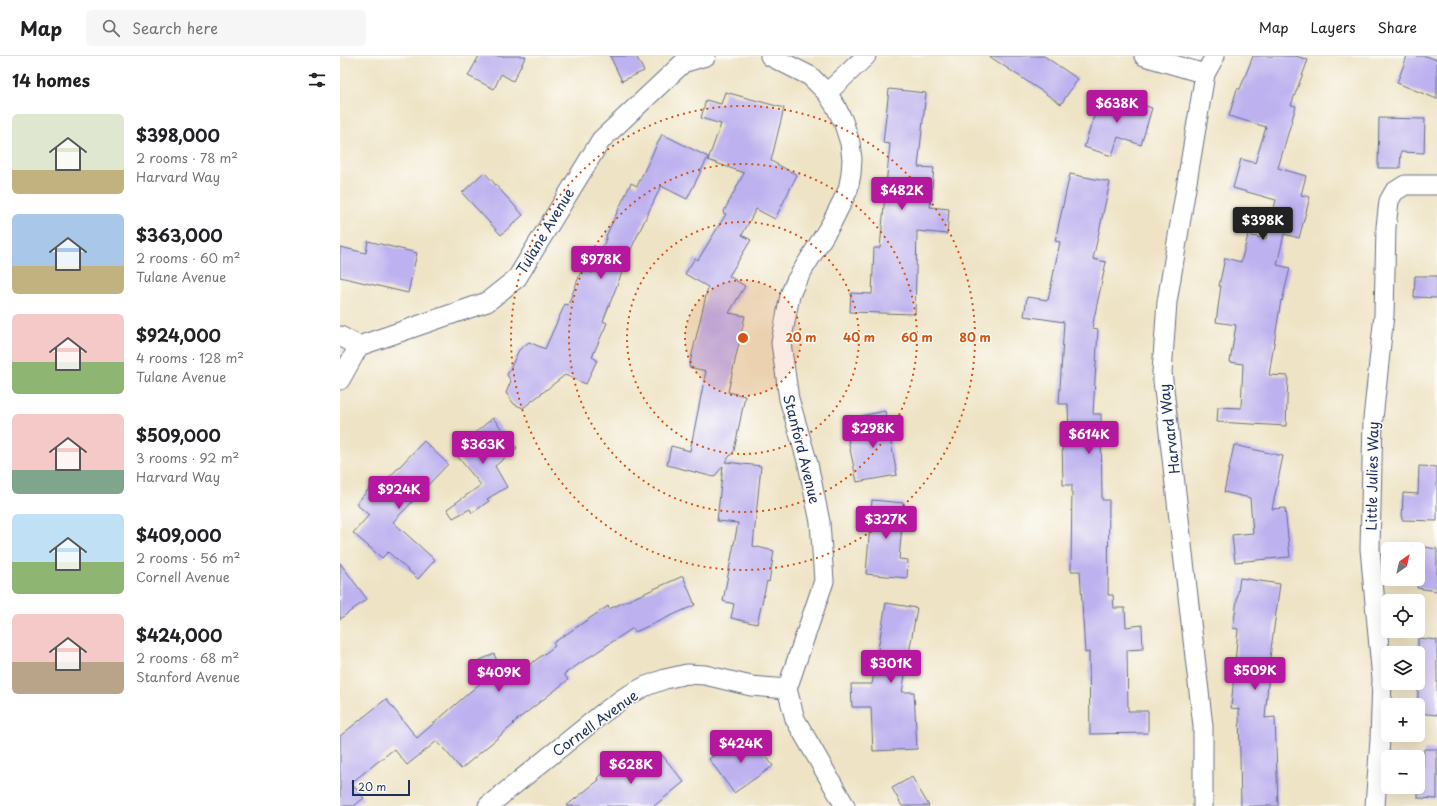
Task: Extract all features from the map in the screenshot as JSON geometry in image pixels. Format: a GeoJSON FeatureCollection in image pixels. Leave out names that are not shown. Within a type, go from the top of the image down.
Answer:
{"type":"FeatureCollection","features":[{"type":"Feature","properties":{"kind":"street","name":"Tulane Avenue"},"geometry":{"type":"LineString","coordinates":[[358,346],[487,302],[517,278],[601,140],[683,63],[706,56]]}},
{"type":"Feature","properties":{"kind":"street"},"geometry":{"type":"LineString","coordinates":[[770,56],[810,76],[827,93],[866,56]]}},
{"type":"Feature","properties":{"kind":"street"},"geometry":{"type":"LineString","coordinates":[[1144,56],[1205,74]]}},
{"type":"Feature","properties":{"kind":"street","name":"Harvard Way"},"geometry":{"type":"LineString","coordinates":[[1203,806],[1203,726],[1162,372],[1167,302],[1205,74],[1215,56]]}},
{"type":"Feature","properties":{"kind":"street","name":"Stanford Avenue"},"geometry":{"type":"LineString","coordinates":[[788,689],[824,581],[820,522],[808,464],[789,399],[781,343],[790,295],[796,281],[830,224],[848,190],[851,174],[851,154],[843,121],[827,93]]}},
{"type":"Feature","properties":{"kind":"street","name":"Little Julies Way"},"geometry":{"type":"LineString","coordinates":[[1375,806],[1380,740],[1382,680],[1370,542],[1373,419],[1384,316],[1387,214],[1389,201],[1394,192],[1405,185],[1437,185]]}},
{"type":"Feature","properties":{"kind":"street"},"geometry":{"type":"LineString","coordinates":[[340,336],[358,346],[340,380]]}},
{"type":"Feature","properties":{"kind":"street","name":"Cornell Avenue"},"geometry":{"type":"LineString","coordinates":[[488,806],[603,713],[625,697],[646,686],[665,679],[687,674],[705,675],[751,686],[788,689]]}},
{"type":"Feature","properties":{"kind":"street"},"geometry":{"type":"LineString","coordinates":[[788,689],[795,719],[845,806]]}},
{"type":"Feature","properties":{"kind":"building"},"geometry":{"type":"Polygon","coordinates":[[[479,56],[526,56],[513,81],[501,74],[494,89],[468,76],[479,56]]]}},
{"type":"Feature","properties":{"kind":"building"},"geometry":{"type":"Polygon","coordinates":[[[610,56],[636,56],[644,71],[622,81],[610,56]]]}},
{"type":"Feature","properties":{"kind":"building"},"geometry":{"type":"Polygon","coordinates":[[[989,56],[1044,56],[1078,79],[1061,104],[989,56]]]}},
{"type":"Feature","properties":{"kind":"building"},"geometry":{"type":"Polygon","coordinates":[[[1253,56],[1296,56],[1308,60],[1291,105],[1296,106],[1278,168],[1306,176],[1301,195],[1310,197],[1299,238],[1284,234],[1277,265],[1290,268],[1282,301],[1281,300],[1269,375],[1288,376],[1286,426],[1217,422],[1218,407],[1241,408],[1243,364],[1230,362],[1236,325],[1216,322],[1221,286],[1219,286],[1225,258],[1241,262],[1248,235],[1266,239],[1276,200],[1233,188],[1241,159],[1255,163],[1266,127],[1229,116],[1237,89],[1240,89],[1253,56]]]}},
{"type":"Feature","properties":{"kind":"building"},"geometry":{"type":"Polygon","coordinates":[[[1407,56],[1426,56],[1437,60],[1437,99],[1397,83],[1407,56]]]}},
{"type":"Feature","properties":{"kind":"building"},"geometry":{"type":"Polygon","coordinates":[[[889,89],[926,93],[918,167],[934,168],[930,207],[949,209],[947,234],[917,231],[915,314],[850,312],[851,293],[872,294],[874,248],[880,248],[890,144],[883,143],[889,89]]]}},
{"type":"Feature","properties":{"kind":"building"},"geometry":{"type":"Polygon","coordinates":[[[725,92],[784,108],[771,161],[797,175],[775,219],[756,209],[742,235],[751,240],[729,276],[745,286],[729,313],[745,316],[728,392],[745,396],[734,451],[725,462],[761,466],[753,546],[774,551],[769,582],[767,581],[757,624],[731,618],[734,604],[723,601],[738,523],[717,521],[723,466],[714,477],[667,465],[671,446],[690,451],[706,371],[689,367],[708,287],[685,274],[695,258],[698,260],[726,214],[723,213],[744,173],[708,160],[721,124],[701,118],[706,100],[721,104],[725,92]]]}},
{"type":"Feature","properties":{"kind":"building"},"geometry":{"type":"Polygon","coordinates":[[[1102,92],[1152,108],[1141,145],[1118,137],[1112,156],[1084,147],[1102,92]]]}},
{"type":"Feature","properties":{"kind":"building"},"geometry":{"type":"Polygon","coordinates":[[[1379,118],[1425,119],[1424,153],[1401,152],[1400,168],[1378,168],[1379,118]]]}},
{"type":"Feature","properties":{"kind":"building"},"geometry":{"type":"Polygon","coordinates":[[[662,134],[708,157],[687,199],[661,186],[632,247],[603,321],[607,323],[592,357],[597,360],[586,384],[565,375],[523,408],[514,404],[506,393],[511,381],[507,375],[519,350],[529,342],[545,349],[565,304],[568,305],[582,269],[593,273],[606,236],[631,183],[637,186],[662,134]]]}},
{"type":"Feature","properties":{"kind":"building"},"geometry":{"type":"Polygon","coordinates":[[[484,172],[523,215],[501,235],[462,193],[484,172]]]}},
{"type":"Feature","properties":{"kind":"building"},"geometry":{"type":"Polygon","coordinates":[[[1070,174],[1110,182],[1093,259],[1106,262],[1092,328],[1098,329],[1093,414],[1101,414],[1102,500],[1109,500],[1108,595],[1113,595],[1114,608],[1125,608],[1126,627],[1142,625],[1143,649],[1127,650],[1128,711],[1148,711],[1148,733],[1090,734],[1089,652],[1085,653],[1080,571],[1071,571],[1072,485],[1063,485],[1062,439],[1069,439],[1068,404],[1059,404],[1064,322],[1024,316],[1027,297],[1048,300],[1060,242],[1055,241],[1070,174]]]}},
{"type":"Feature","properties":{"kind":"building"},"geometry":{"type":"Polygon","coordinates":[[[368,241],[417,253],[408,293],[340,277],[340,247],[366,253],[368,241]]]}},
{"type":"Feature","properties":{"kind":"building"},"geometry":{"type":"Polygon","coordinates":[[[1415,276],[1437,276],[1437,298],[1414,297],[1415,276]]]}},
{"type":"Feature","properties":{"kind":"building"},"geometry":{"type":"Polygon","coordinates":[[[885,411],[897,475],[857,482],[847,435],[864,432],[861,416],[885,411]]]}},
{"type":"Feature","properties":{"kind":"building"},"geometry":{"type":"Polygon","coordinates":[[[493,418],[517,448],[495,466],[507,487],[487,499],[489,501],[472,513],[470,509],[453,518],[447,509],[481,485],[453,451],[493,418]]]}},
{"type":"Feature","properties":{"kind":"building"},"geometry":{"type":"Polygon","coordinates":[[[424,441],[448,464],[393,522],[435,560],[418,579],[388,552],[382,558],[353,533],[369,515],[356,504],[374,483],[379,488],[424,441]]]}},
{"type":"Feature","properties":{"kind":"building"},"geometry":{"type":"Polygon","coordinates":[[[1234,445],[1283,456],[1272,509],[1285,508],[1290,557],[1235,562],[1232,535],[1253,533],[1250,498],[1224,492],[1234,445]]]}},
{"type":"Feature","properties":{"kind":"building"},"geometry":{"type":"Polygon","coordinates":[[[1419,466],[1437,467],[1437,521],[1402,520],[1403,493],[1418,494],[1419,466]]]}},
{"type":"Feature","properties":{"kind":"building"},"geometry":{"type":"Polygon","coordinates":[[[872,500],[904,503],[899,559],[908,560],[907,578],[866,574],[872,500]]]}},
{"type":"Feature","properties":{"kind":"building"},"geometry":{"type":"Polygon","coordinates":[[[1425,547],[1437,549],[1437,591],[1417,588],[1417,586],[1425,586],[1425,547]]]}},
{"type":"Feature","properties":{"kind":"building"},"geometry":{"type":"Polygon","coordinates":[[[340,563],[367,599],[340,619],[340,563]]]}},
{"type":"Feature","properties":{"kind":"building"},"geometry":{"type":"Polygon","coordinates":[[[683,576],[695,605],[635,632],[633,628],[564,674],[568,680],[513,723],[514,724],[461,769],[437,741],[407,765],[394,749],[351,783],[364,798],[354,806],[340,806],[340,736],[386,699],[417,738],[486,678],[478,661],[494,654],[506,682],[555,646],[553,643],[608,606],[609,609],[683,576]]]}},
{"type":"Feature","properties":{"kind":"building"},"geometry":{"type":"Polygon","coordinates":[[[1240,578],[1280,584],[1271,649],[1265,718],[1275,717],[1278,806],[1241,806],[1239,709],[1231,708],[1238,629],[1233,628],[1240,578]]]}},
{"type":"Feature","properties":{"kind":"building"},"geometry":{"type":"Polygon","coordinates":[[[886,603],[917,608],[902,692],[914,692],[917,749],[873,751],[871,707],[852,707],[851,684],[872,684],[886,603]]]}},
{"type":"Feature","properties":{"kind":"building"},"geometry":{"type":"Polygon","coordinates":[[[1418,638],[1437,640],[1437,715],[1425,714],[1425,698],[1418,698],[1418,690],[1425,690],[1425,646],[1418,646],[1418,638]]]}},
{"type":"Feature","properties":{"kind":"building"},"geometry":{"type":"Polygon","coordinates":[[[739,738],[746,749],[756,742],[773,766],[734,793],[709,759],[739,738]]]}},
{"type":"Feature","properties":{"kind":"building"},"geometry":{"type":"Polygon","coordinates":[[[1437,749],[1437,799],[1418,798],[1418,794],[1425,794],[1424,750],[1437,749]]]}},
{"type":"Feature","properties":{"kind":"building"},"geometry":{"type":"Polygon","coordinates":[[[626,755],[641,773],[662,755],[684,782],[654,806],[566,806],[599,780],[597,778],[626,755]]]}},
{"type":"Feature","properties":{"kind":"building"},"geometry":{"type":"Polygon","coordinates":[[[912,777],[929,806],[902,806],[892,788],[912,777]]]}}]}
